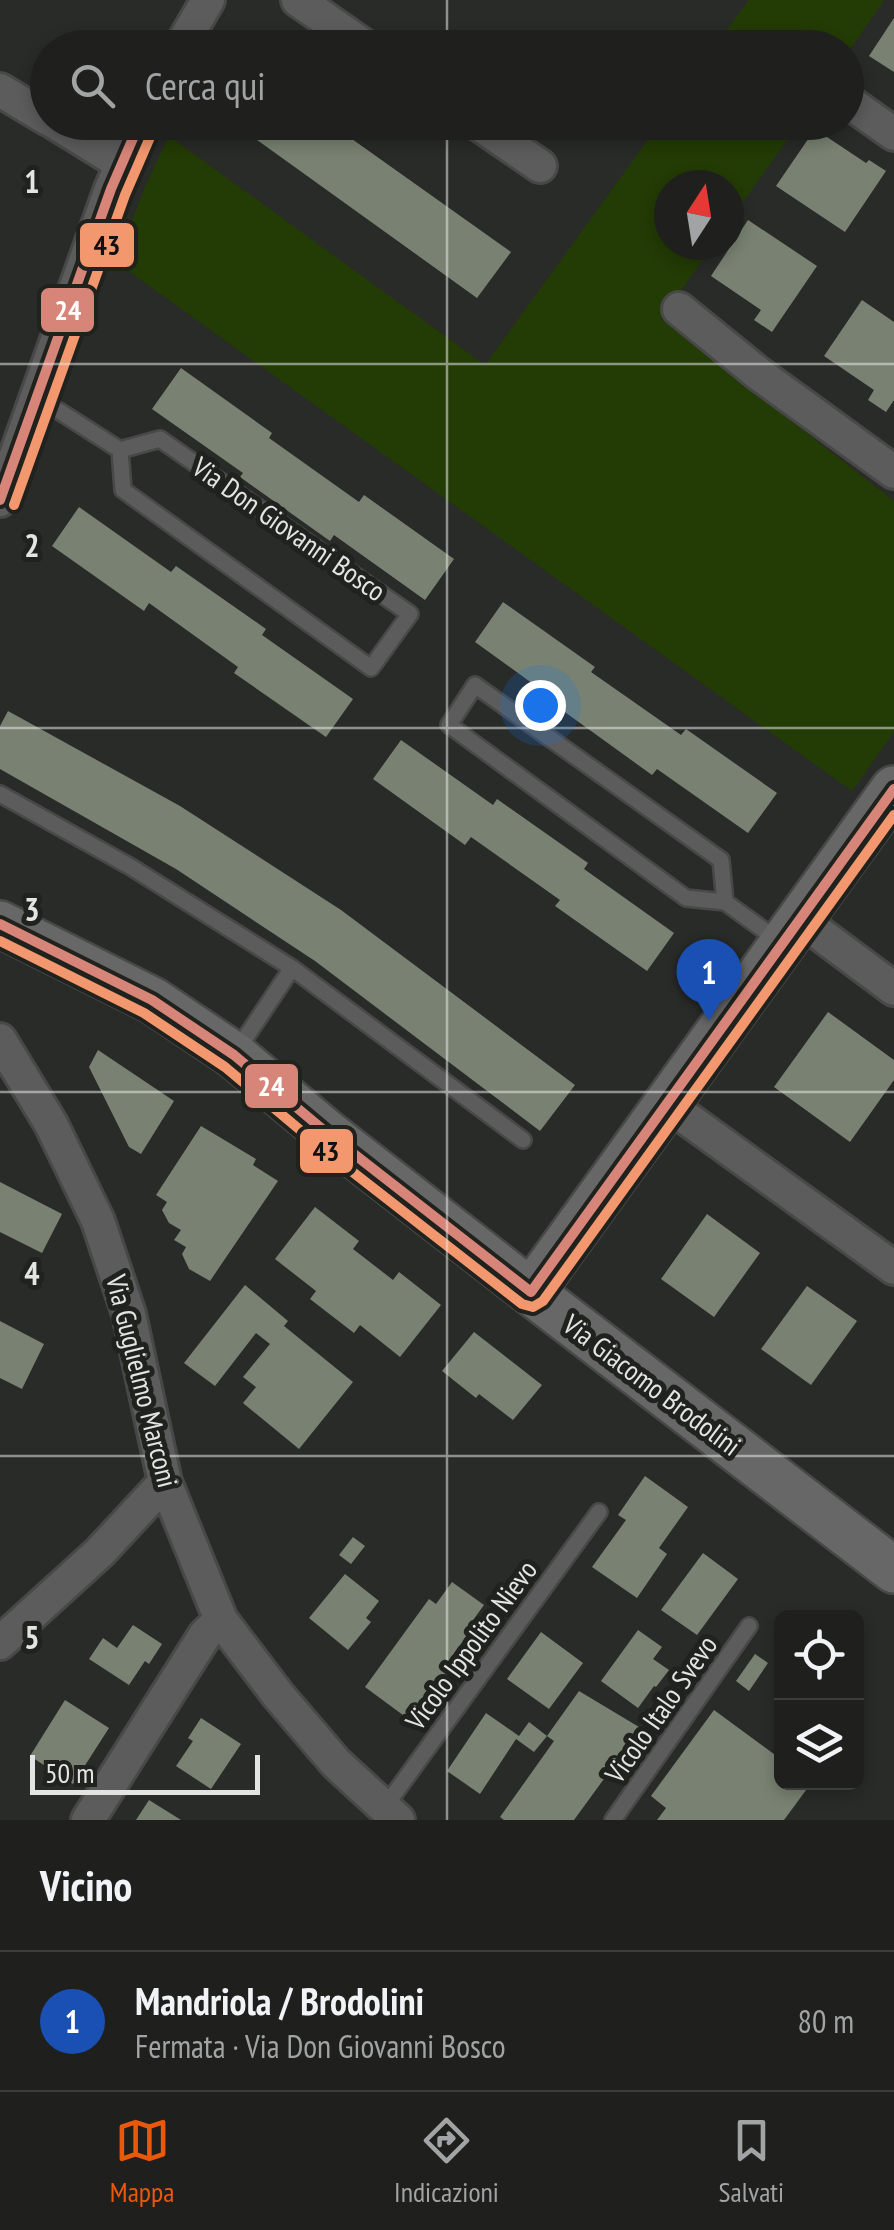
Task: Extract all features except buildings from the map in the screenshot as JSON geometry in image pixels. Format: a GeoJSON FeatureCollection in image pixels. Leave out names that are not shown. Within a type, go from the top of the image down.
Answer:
{"type":"FeatureCollection","features":[{"type":"Feature","properties":{"kind":"street"},"geometry":{"type":"LineString","coordinates":[[190,30],[208,0]]}},
{"type":"Feature","properties":{"kind":"street"},"geometry":{"type":"LineString","coordinates":[[298,0],[341,30]]}},
{"type":"Feature","properties":{"kind":"street"},"geometry":{"type":"LineString","coordinates":[[0,90],[30,108]]}},
{"type":"Feature","properties":{"kind":"street"},"geometry":{"type":"LineString","coordinates":[[864,113],[894,134]]}},
{"type":"Feature","properties":{"kind":"street"},"geometry":{"type":"LineString","coordinates":[[82,140],[122,164]]}},
{"type":"Feature","properties":{"kind":"street"},"geometry":{"type":"LineString","coordinates":[[0,500],[132,140]]}},
{"type":"Feature","properties":{"kind":"street"},"geometry":{"type":"LineString","coordinates":[[502,140],[540,166]]}},
{"type":"Feature","properties":{"kind":"street"},"geometry":{"type":"LineString","coordinates":[[680,309],[759,374],[894,472]]}},
{"type":"Feature","properties":{"kind":"street"},"geometry":{"type":"LineString","coordinates":[[531,1292],[894,790]]}},
{"type":"Feature","properties":{"kind":"street","name":"Via Giacomo Brodolini"},"geometry":{"type":"LineString","coordinates":[[0,924],[152,1000],[234,1056],[531,1292],[894,1570]]}},
{"type":"Feature","properties":{"kind":"street"},"geometry":{"type":"LineString","coordinates":[[791,931],[894,990]]}},
{"type":"Feature","properties":{"kind":"street","name":"Via Guglielmo Marconi"},"geometry":{"type":"LineString","coordinates":[[0,1040],[51,1124],[98,1221],[130,1314],[165,1482],[221,1620],[278,1696],[336,1763],[391,1814]]}},
{"type":"Feature","properties":{"kind":"street"},"geometry":{"type":"LineString","coordinates":[[667,1104],[894,1268]]}},
{"type":"Feature","properties":{"kind":"street"},"geometry":{"type":"LineString","coordinates":[[0,1643],[100,1552],[165,1482]]}},
{"type":"Feature","properties":{"kind":"street"},"geometry":{"type":"LineString","coordinates":[[88,1820],[205,1634],[221,1620]]}},
{"type":"Feature","properties":{"kind":"lane"},"geometry":{"type":"LineString","coordinates":[[36,402],[59,411],[120,450]]}},
{"type":"Feature","properties":{"kind":"lane","name":"Via Don Giovanni Bosco"},"geometry":{"type":"LineString","coordinates":[[160,439],[410,614],[371,668],[123,490],[120,450],[160,439]]}},
{"type":"Feature","properties":{"kind":"lane"},"geometry":{"type":"LineString","coordinates":[[726,902],[721,860],[475,685],[448,725],[686,898],[726,902],[791,931]]}},
{"type":"Feature","properties":{"kind":"lane"},"geometry":{"type":"LineString","coordinates":[[0,794],[131,868],[292,968],[522,1140]]}},
{"type":"Feature","properties":{"kind":"lane"},"geometry":{"type":"LineString","coordinates":[[234,1056],[292,968]]}},
{"type":"Feature","properties":{"kind":"lane","name":"Vicolo Ippolito Nievo"},"geometry":{"type":"LineString","coordinates":[[391,1814],[598,1512]]}},
{"type":"Feature","properties":{"kind":"lane","name":"Vicolo Italo Svevo"},"geometry":{"type":"LineString","coordinates":[[614,1820],[749,1626]]}},
{"type":"Feature","properties":{"kind":"green space"},"geometry":{"type":"Polygon","coordinates":[[[749,0],[884,0],[863,30],[727,30],[749,0]]]}},
{"type":"Feature","properties":{"kind":"green space"},"geometry":{"type":"Polygon","coordinates":[[[167,140],[175,140],[485,365],[648,140],[787,140],[744,201],[744,170],[654,170],[654,260],[702,260],[661,319],[894,501],[894,732],[852,791],[116,262],[167,140]]]}},
{"type":"Feature","properties":{"kind":"transit line","name":"24"},"geometry":{"type":"LineString","coordinates":[[0,500],[111,189],[132,140]]}},
{"type":"Feature","properties":{"kind":"transit line","name":"43"},"geometry":{"type":"LineString","coordinates":[[14,505],[125,195],[149,140]]}},
{"type":"Feature","properties":{"kind":"transit line","name":"24"},"geometry":{"type":"LineString","coordinates":[[0,924],[152,1000],[234,1055],[531,1292],[894,789]]}},
{"type":"Feature","properties":{"kind":"transit line","name":"43"},"geometry":{"type":"LineString","coordinates":[[0,941],[144,1013],[225,1067],[522,1304],[533,1307],[543,1301],[894,815]]}},
{"type":"Feature","properties":{"kind":"place","name":"Mandriola / Brodolini"},"geometry":{"type":"Point","coordinates":[709,1021]}}]}
